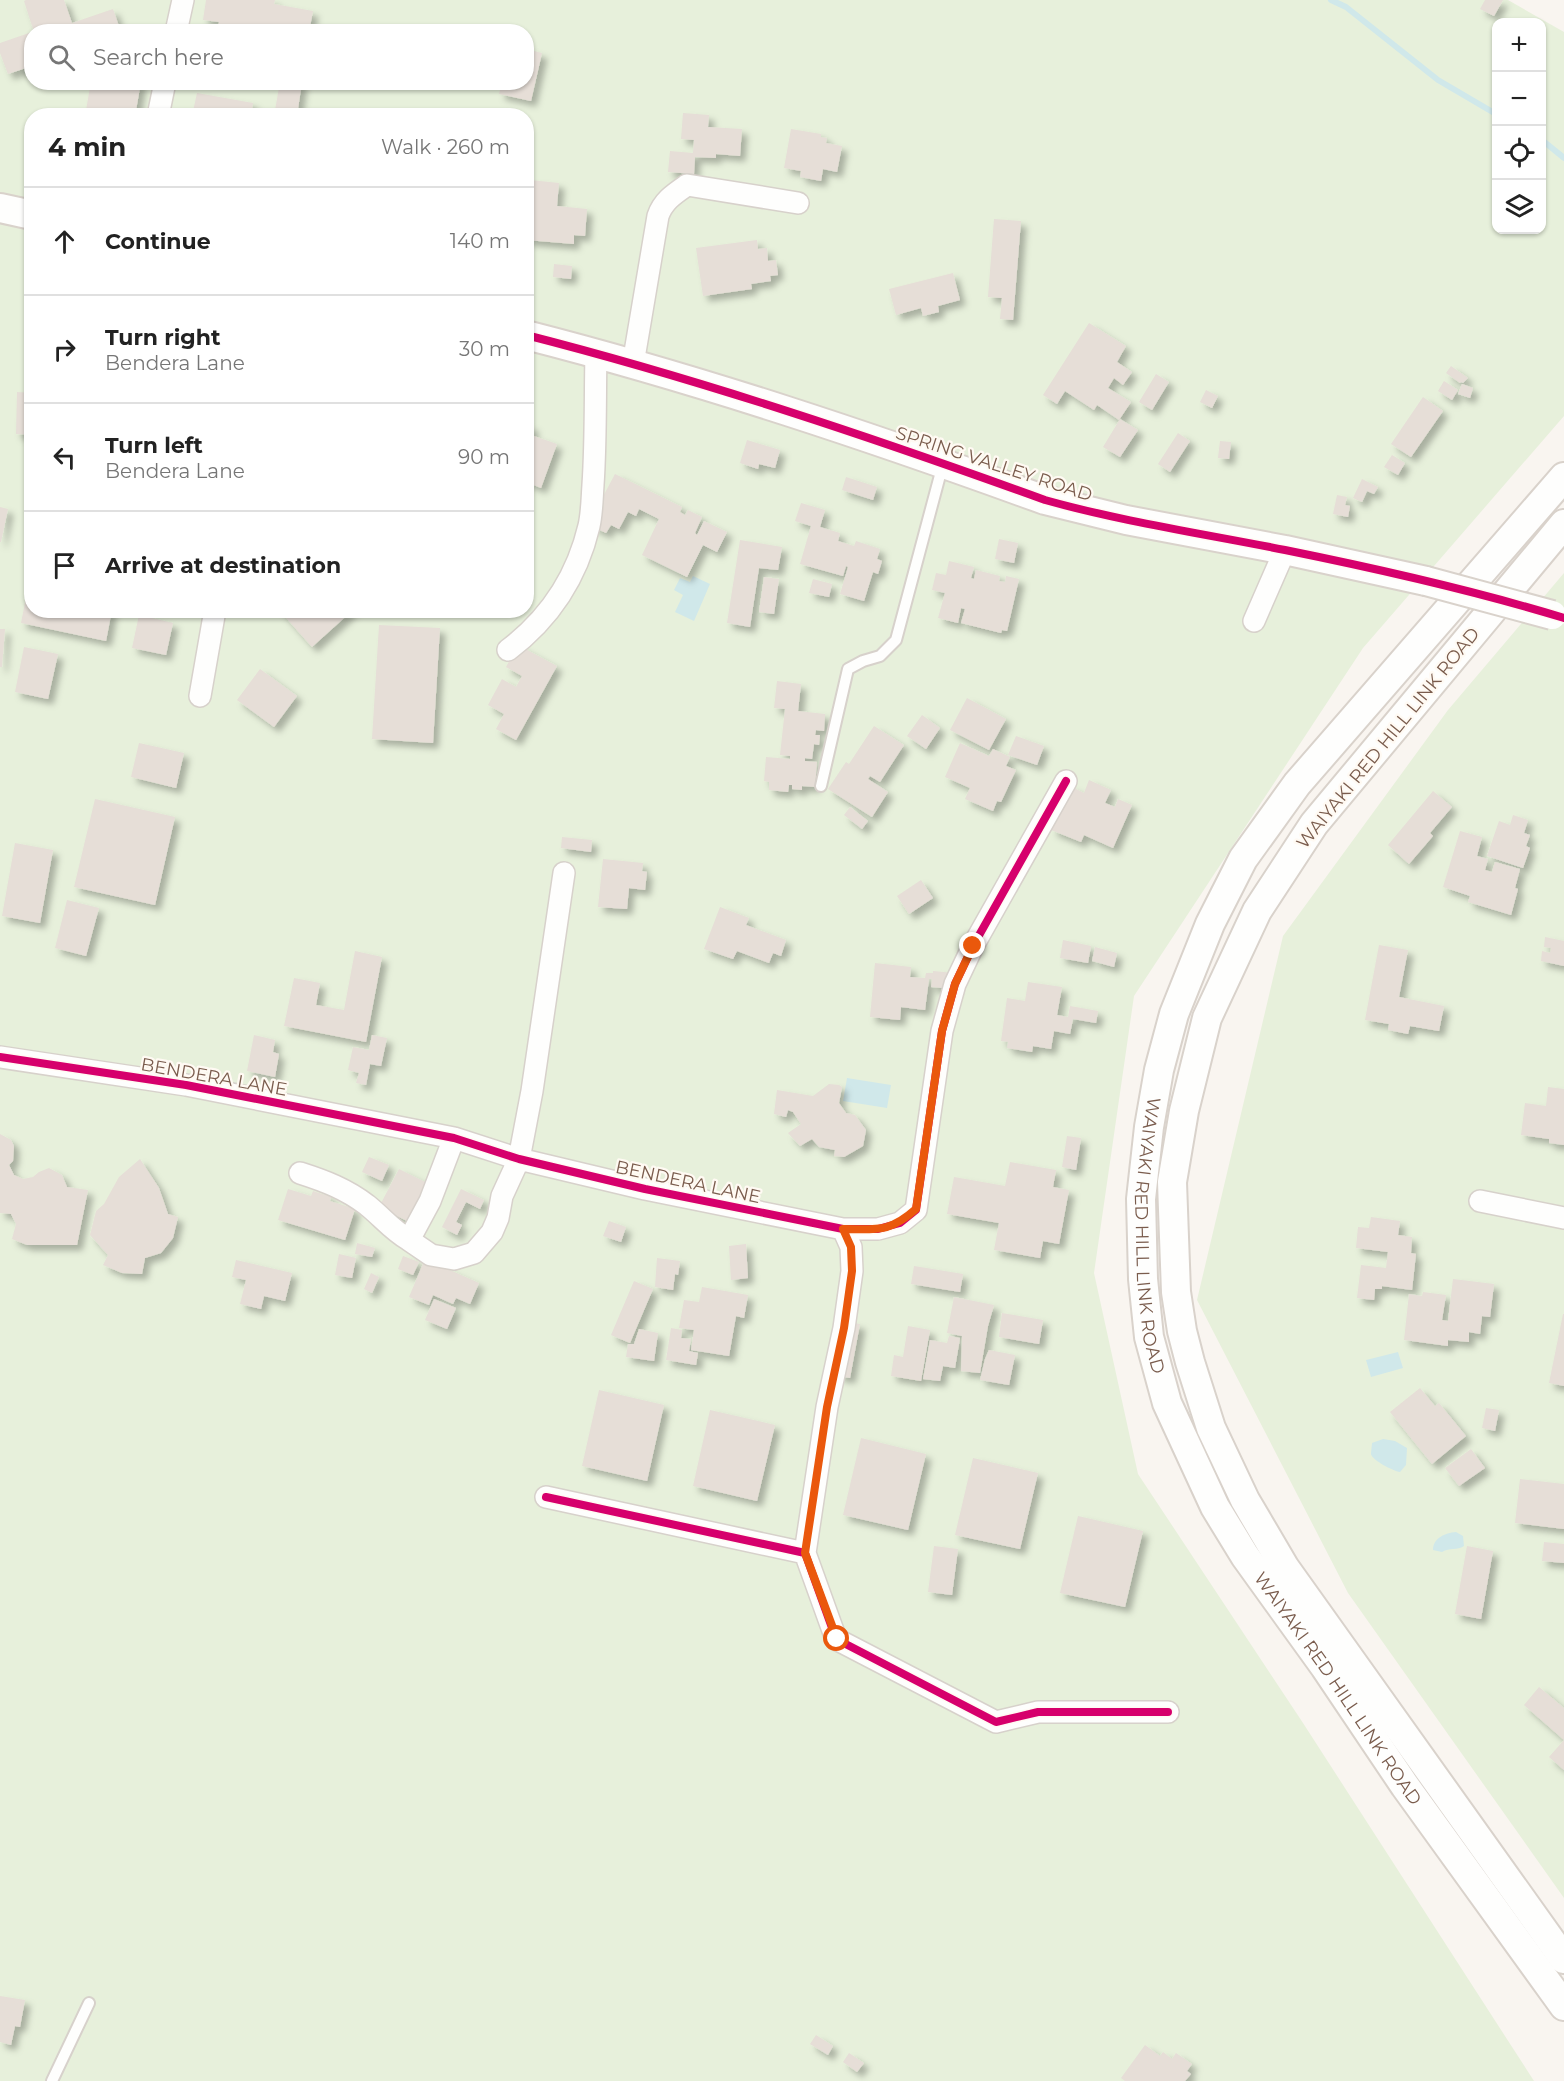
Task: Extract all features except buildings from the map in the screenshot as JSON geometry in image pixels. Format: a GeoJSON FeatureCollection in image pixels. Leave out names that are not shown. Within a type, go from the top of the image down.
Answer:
{"type":"FeatureCollection","features":[{"type":"Feature","properties":{"kind":"main road"},"geometry":{"type":"LineString","coordinates":[[0,208],[24,212]]}},
{"type":"Feature","properties":{"kind":"main road","name":"SPRING VALLEY ROAD"},"geometry":{"type":"LineString","coordinates":[[534,337],[596,352],[791,411],[1045,500],[1080,510],[1285,550],[1426,581],[1558,617]]}},
{"type":"Feature","properties":{"kind":"main road","name":"WAIYAKI RED HILL LINK ROAD"},"geometry":{"type":"LineString","coordinates":[[1564,477],[1297,784],[1243,859],[1210,924],[1174,1014],[1159,1070],[1149,1127],[1141,1200],[1143,1279],[1149,1337],[1167,1403],[1215,1507],[1245,1556],[1405,1786],[1564,2006]]}},
{"type":"Feature","properties":{"kind":"main road","name":"WAIYAKI RED HILL LINK ROAD"},"geometry":{"type":"LineString","coordinates":[[1564,524],[1314,825],[1257,911],[1207,1018],[1184,1111],[1172,1182],[1174,1263],[1182,1331],[1211,1428],[1245,1500],[1286,1568],[1564,1959]]}},
{"type":"Feature","properties":{"kind":"street"},"geometry":{"type":"LineString","coordinates":[[178,24],[183,0]]}},
{"type":"Feature","properties":{"kind":"street"},"geometry":{"type":"LineString","coordinates":[[160,108],[163,90]]}},
{"type":"Feature","properties":{"kind":"street"},"geometry":{"type":"LineString","coordinates":[[633,364],[658,216],[661,207],[671,197],[687,185],[798,203]]}},
{"type":"Feature","properties":{"kind":"street"},"geometry":{"type":"LineString","coordinates":[[508,650],[527,636],[553,606],[572,576],[590,524],[594,463],[596,352]]}},
{"type":"Feature","properties":{"kind":"street"},"geometry":{"type":"LineString","coordinates":[[1254,621],[1285,550]]}},
{"type":"Feature","properties":{"kind":"street"},"geometry":{"type":"LineString","coordinates":[[200,696],[213,618]]}},
{"type":"Feature","properties":{"kind":"street","name":"BENDERA LANE"},"geometry":{"type":"LineString","coordinates":[[0,1057],[186,1085],[454,1138],[519,1160],[668,1194],[843,1229],[878,1229],[900,1223],[916,1209],[942,1031],[955,984],[973,946],[1066,781]]}},
{"type":"Feature","properties":{"kind":"street"},"geometry":{"type":"LineString","coordinates":[[300,1173],[333,1183],[354,1195],[369,1206],[394,1232],[431,1255],[454,1259],[474,1253],[492,1232],[498,1218],[502,1196],[519,1160],[532,1091],[564,873]]}},
{"type":"Feature","properties":{"kind":"street"},"geometry":{"type":"LineString","coordinates":[[410,1240],[430,1201],[454,1138]]}},
{"type":"Feature","properties":{"kind":"street"},"geometry":{"type":"LineString","coordinates":[[1480,1201],[1564,1218]]}},
{"type":"Feature","properties":{"kind":"street"},"geometry":{"type":"LineString","coordinates":[[843,1229],[851,1247],[852,1271],[844,1328],[827,1407],[805,1553],[837,1639],[996,1722],[1038,1712],[1168,1712]]}},
{"type":"Feature","properties":{"kind":"street"},"geometry":{"type":"LineString","coordinates":[[546,1497],[805,1553]]}},
{"type":"Feature","properties":{"kind":"lane"},"geometry":{"type":"LineString","coordinates":[[821,786],[848,669],[880,656],[896,640],[943,463]]}},
{"type":"Feature","properties":{"kind":"lane"},"geometry":{"type":"LineString","coordinates":[[52,2081],[89,2002]]}},
{"type":"Feature","properties":{"kind":"green space"},"geometry":{"type":"Polygon","coordinates":[[[0,0],[1508,0],[1540,18],[1492,18],[1492,234],[1546,234],[1546,22],[1564,32],[1564,416],[1363,648],[1134,996],[1094,1273],[1138,1474],[1303,1723],[1534,2081],[0,2081],[0,0]]]}},
{"type":"Feature","properties":{"kind":"green space"},"geometry":{"type":"Polygon","coordinates":[[[1564,573],[1564,1898],[1348,1593],[1197,1300],[1283,936],[1448,710],[1564,573]]]}},
{"type":"Feature","properties":{"kind":"water"},"geometry":{"type":"Polygon","coordinates":[[[693,576],[710,584],[694,621],[675,612],[683,595],[674,590],[680,578],[690,582],[693,576]]]}},
{"type":"Feature","properties":{"kind":"water"},"geometry":{"type":"Polygon","coordinates":[[[847,1078],[891,1085],[887,1108],[843,1101],[847,1078]]]}},
{"type":"Feature","properties":{"kind":"water"},"geometry":{"type":"Polygon","coordinates":[[[1398,1352],[1403,1368],[1371,1377],[1366,1360],[1398,1352]]]}},
{"type":"Feature","properties":{"kind":"water"},"geometry":{"type":"Polygon","coordinates":[[[1383,1439],[1395,1441],[1407,1448],[1406,1465],[1400,1472],[1383,1465],[1372,1456],[1372,1443],[1383,1439]]]}},
{"type":"Feature","properties":{"kind":"water"},"geometry":{"type":"Polygon","coordinates":[[[1456,1532],[1463,1536],[1464,1546],[1442,1552],[1433,1550],[1435,1542],[1440,1537],[1456,1532]]]}},
{"type":"Feature","properties":{"kind":"waterway"},"geometry":{"type":"LineString","coordinates":[[1331,0],[1346,7],[1438,80],[1492,112]]}},
{"type":"Feature","properties":{"kind":"waterway"},"geometry":{"type":"LineString","coordinates":[[1546,143],[1564,158]]}},
{"type":"Feature","properties":{"kind":"cycle path"},"geometry":{"type":"LineString","coordinates":[[534,337],[592,352],[787,411],[1045,500],[1135,521],[1391,572],[1564,618]]}},
{"type":"Feature","properties":{"kind":"cycle path"},"geometry":{"type":"LineString","coordinates":[[0,1057],[186,1085],[454,1138],[519,1159],[645,1189],[843,1229],[878,1229],[900,1223],[916,1210],[942,1031],[955,984],[973,946],[1066,781]]}},
{"type":"Feature","properties":{"kind":"cycle path"},"geometry":{"type":"LineString","coordinates":[[546,1497],[805,1553],[836,1639],[996,1722],[1038,1712],[1168,1712]]}},
{"type":"Feature","properties":{"kind":"route"},"geometry":{"type":"LineString","coordinates":[[837,1639],[805,1553],[827,1407],[844,1328],[852,1271],[851,1247],[843,1229],[878,1229],[900,1223],[916,1209],[942,1031],[955,984],[973,946]]}}]}
